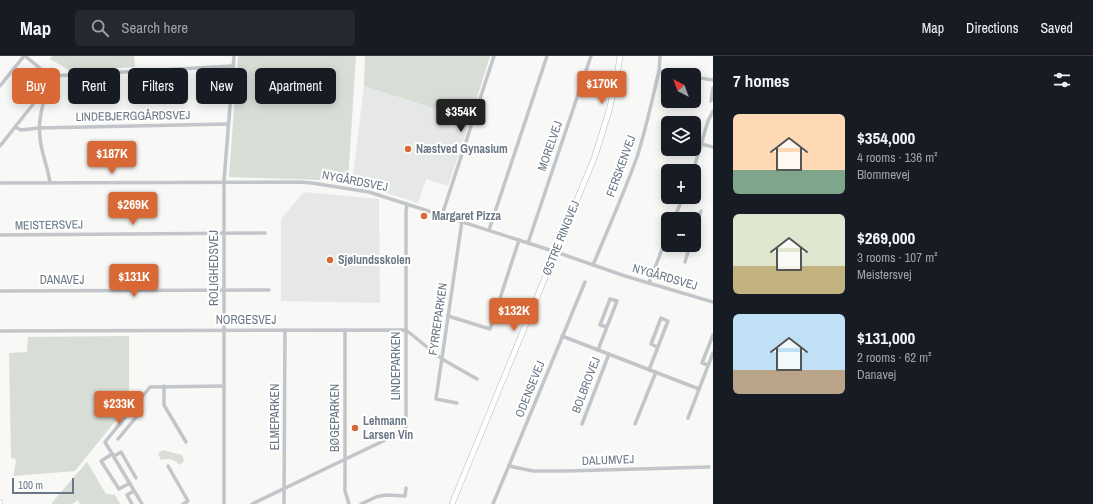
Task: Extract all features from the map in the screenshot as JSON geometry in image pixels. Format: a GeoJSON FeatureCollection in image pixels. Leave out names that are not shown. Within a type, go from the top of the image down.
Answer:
{"type":"FeatureCollection","features":[{"type":"Feature","properties":{"kind":"street"},"geometry":{"type":"LineString","coordinates":[[0,86],[24,56],[39,68]]}},
{"type":"Feature","properties":{"kind":"street","name":"ROLIGHEDSVEJ"},"geometry":{"type":"LineString","coordinates":[[224,504],[224,181],[234,56]]}},
{"type":"Feature","properties":{"kind":"street"},"geometry":{"type":"LineString","coordinates":[[442,215],[494,56]]}},
{"type":"Feature","properties":{"kind":"street"},"geometry":{"type":"LineString","coordinates":[[489,230],[547,56]]}},
{"type":"Feature","properties":{"kind":"street","name":"MORELVEJ"},"geometry":{"type":"LineString","coordinates":[[528,243],[591,56]]}},
{"type":"Feature","properties":{"kind":"street","name":"ØSTRE RINGVEJ"},"geometry":{"type":"LineString","coordinates":[[452,504],[595,156],[610,111],[620,56]]}},
{"type":"Feature","properties":{"kind":"street","name":"FERSKENVEJ"},"geometry":{"type":"LineString","coordinates":[[593,265],[625,188],[647,123],[659,71],[660,56]]}},
{"type":"Feature","properties":{"kind":"street"},"geometry":{"type":"LineString","coordinates":[[60,76],[233,66]]}},
{"type":"Feature","properties":{"kind":"street"},"geometry":{"type":"LineString","coordinates":[[701,78],[713,80]]}},
{"type":"Feature","properties":{"kind":"street"},"geometry":{"type":"LineString","coordinates":[[711,101],[713,88]]}},
{"type":"Feature","properties":{"kind":"street"},"geometry":{"type":"LineString","coordinates":[[0,146],[33,104]]}},
{"type":"Feature","properties":{"kind":"street"},"geometry":{"type":"LineString","coordinates":[[44,104],[39,128],[41,145],[50,183]]}},
{"type":"Feature","properties":{"kind":"street"},"geometry":{"type":"LineString","coordinates":[[713,111],[708,121],[701,144],[713,147]]}},
{"type":"Feature","properties":{"kind":"street","name":"LINDEBJERGGÅRDSVEJ"},"geometry":{"type":"LineString","coordinates":[[15,127],[20,130],[39,128],[228,124]]}},
{"type":"Feature","properties":{"kind":"street","name":"NYGÅRDSVEJ"},"geometry":{"type":"LineString","coordinates":[[0,183],[224,181],[312,183],[369,192],[462,221],[625,276],[713,302]]}},
{"type":"Feature","properties":{"kind":"street","name":"LINDEPARKEN"},"geometry":{"type":"LineString","coordinates":[[252,504],[404,431],[406,427],[407,204]]}},
{"type":"Feature","properties":{"kind":"street","name":"FYRREPARKEN"},"geometry":{"type":"LineString","coordinates":[[457,403],[436,400],[462,221]]}},
{"type":"Feature","properties":{"kind":"street","name":"MEISTERSVEJ"},"geometry":{"type":"LineString","coordinates":[[0,235],[265,232]]}},
{"type":"Feature","properties":{"kind":"street"},"geometry":{"type":"LineString","coordinates":[[448,316],[490,329],[519,240]]}},
{"type":"Feature","properties":{"kind":"street"},"geometry":{"type":"LineString","coordinates":[[649,283],[661,252]]}},
{"type":"Feature","properties":{"kind":"street"},"geometry":{"type":"LineString","coordinates":[[685,262],[688,252]]}},
{"type":"Feature","properties":{"kind":"street","name":"ODENSEVEJ"},"geometry":{"type":"LineString","coordinates":[[493,504],[585,282]]}},
{"type":"Feature","properties":{"kind":"street","name":"DANAVEJ"},"geometry":{"type":"LineString","coordinates":[[0,290],[268,290]]}},
{"type":"Feature","properties":{"kind":"street","name":"BOLBROVEJ"},"geometry":{"type":"LineString","coordinates":[[598,350],[607,327],[617,301],[610,299],[600,325],[607,327]]}},
{"type":"Feature","properties":{"kind":"street"},"geometry":{"type":"LineString","coordinates":[[649,370],[658,347],[668,321],[661,318],[651,344],[658,347]]}},
{"type":"Feature","properties":{"kind":"street","name":"ELMEPARKEN"},"geometry":{"type":"LineString","coordinates":[[284,504],[285,330]]}},
{"type":"Feature","properties":{"kind":"street","name":"BØGEPARKEN"},"geometry":{"type":"LineString","coordinates":[[345,330],[345,491],[349,504]]}},
{"type":"Feature","properties":{"kind":"street"},"geometry":{"type":"LineString","coordinates":[[406,330],[442,358],[477,379]]}},
{"type":"Feature","properties":{"kind":"street","name":"NORGESVEJ"},"geometry":{"type":"LineString","coordinates":[[0,331],[406,330]]}},
{"type":"Feature","properties":{"kind":"street"},"geometry":{"type":"LineString","coordinates":[[708,365],[702,363],[713,335]]}},
{"type":"Feature","properties":{"kind":"street","name":"BOLBROVEJ"},"geometry":{"type":"LineString","coordinates":[[562,336],[699,389]]}},
{"type":"Feature","properties":{"kind":"street"},"geometry":{"type":"LineString","coordinates":[[688,418],[713,353]]}},
{"type":"Feature","properties":{"kind":"street","name":"BOLBROVEJ"},"geometry":{"type":"LineString","coordinates":[[582,424],[609,354]]}},
{"type":"Feature","properties":{"kind":"street"},"geometry":{"type":"LineString","coordinates":[[635,424],[656,372]]}},
{"type":"Feature","properties":{"kind":"street"},"geometry":{"type":"LineString","coordinates":[[164,386],[164,404],[186,442]]}},
{"type":"Feature","properties":{"kind":"street"},"geometry":{"type":"LineString","coordinates":[[142,504],[105,442],[150,387],[224,386]]}},
{"type":"Feature","properties":{"kind":"street"},"geometry":{"type":"LineString","coordinates":[[118,439],[138,415],[131,410]]}},
{"type":"Feature","properties":{"kind":"street"},"geometry":{"type":"LineString","coordinates":[[130,483],[119,489],[101,461],[120,452],[136,478]]}},
{"type":"Feature","properties":{"kind":"street"},"geometry":{"type":"LineString","coordinates":[[168,466],[188,501],[183,504]]}},
{"type":"Feature","properties":{"kind":"street","name":"DALUMVEJ"},"geometry":{"type":"LineString","coordinates":[[508,466],[532,471],[709,467]]}},
{"type":"Feature","properties":{"kind":"street"},"geometry":{"type":"LineString","coordinates":[[361,504],[376,497],[385,495],[405,496],[406,488]]}},
{"type":"Feature","properties":{"kind":"street"},"geometry":{"type":"LineString","coordinates":[[132,504],[127,495],[134,491]]}},
{"type":"Feature","properties":{"kind":"shaded area"},"geometry":{"type":"Polygon","coordinates":[[[52,56],[134,56],[135,67],[68,68],[68,70],[50,59],[52,56]]]}},
{"type":"Feature","properties":{"kind":"shaded area"},"geometry":{"type":"Polygon","coordinates":[[[238,56],[356,56],[348,181],[229,177],[234,104],[247,104],[247,68],[237,68],[238,56]]]}},
{"type":"Feature","properties":{"kind":"shaded area"},"geometry":{"type":"Polygon","coordinates":[[[365,56],[490,56],[470,120],[364,86],[365,56]]]}},
{"type":"Feature","properties":{"kind":"shaded area","name":"Næstved Gynasium"},"geometry":{"type":"Polygon","coordinates":[[[364,86],[470,120],[448,186],[426,179],[418,203],[367,187],[352,184],[364,86]]]}},
{"type":"Feature","properties":{"kind":"shaded area","name":"Sjølundsskolen"},"geometry":{"type":"Polygon","coordinates":[[[304,192],[379,199],[380,303],[281,301],[281,219],[304,192]]]}},
{"type":"Feature","properties":{"kind":"shaded area"},"geometry":{"type":"Polygon","coordinates":[[[129,336],[129,404],[75,471],[13,476],[16,462],[15,459],[11,458],[9,353],[27,352],[28,337],[129,336]]]}},
{"type":"Feature","properties":{"kind":"shaded area"},"geometry":{"type":"Polygon","coordinates":[[[162,450],[182,455],[184,461],[180,465],[175,461],[166,459],[161,460],[158,454],[162,450]]]}},
{"type":"Feature","properties":{"kind":"shaded area"},"geometry":{"type":"Polygon","coordinates":[[[87,462],[106,494],[115,495],[120,504],[80,504],[78,500],[72,504],[51,504],[67,485],[87,462]]]}},
{"type":"Feature","properties":{"kind":"place","name":"Næstved Gynasium"},"geometry":{"type":"Point","coordinates":[408,149]}},
{"type":"Feature","properties":{"kind":"place","name":"Margaret Pizza"},"geometry":{"type":"Point","coordinates":[424,216]}},
{"type":"Feature","properties":{"kind":"place","name":"Sjølundsskolen"},"geometry":{"type":"Point","coordinates":[330,260]}},
{"type":"Feature","properties":{"kind":"place","name":"Lehmann Larsen Vin"},"geometry":{"type":"Point","coordinates":[355,428]}}]}
